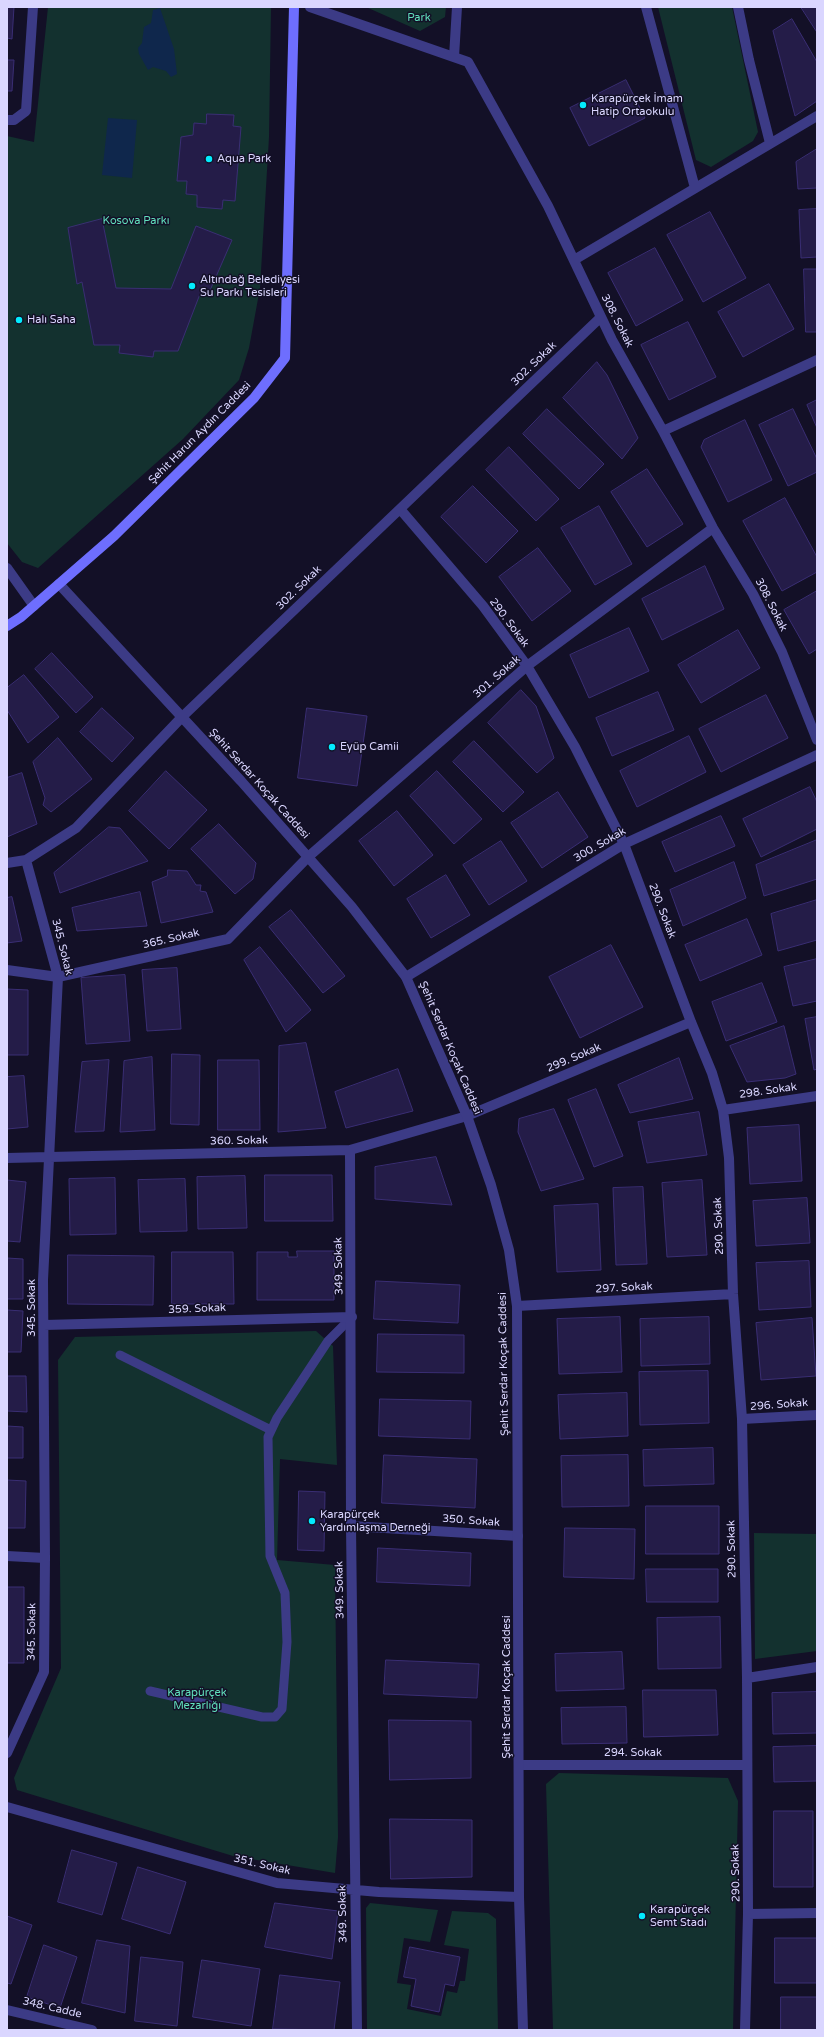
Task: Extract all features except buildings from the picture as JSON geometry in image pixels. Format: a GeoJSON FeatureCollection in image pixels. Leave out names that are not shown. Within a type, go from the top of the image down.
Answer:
{"type":"FeatureCollection","features":[{"type":"Feature","properties":{"kind":"main road","name":"Şehit Harun Aydın Caddesi"},"geometry":{"type":"LineString","coordinates":[[7,626],[34,606],[114,536],[254,398],[285,358],[294,7]]}},
{"type":"Feature","properties":{"kind":"street"},"geometry":{"type":"LineString","coordinates":[[7,120],[14,120],[26,111],[33,7]]}},
{"type":"Feature","properties":{"kind":"street","name":"308. Sokak"},"geometry":{"type":"LineString","coordinates":[[310,7],[468,62],[548,206],[601,316],[713,528],[754,594],[782,652],[817,740]]}},
{"type":"Feature","properties":{"kind":"street"},"geometry":{"type":"LineString","coordinates":[[454,57],[456,7]]}},
{"type":"Feature","properties":{"kind":"street"},"geometry":{"type":"LineString","coordinates":[[646,7],[695,188]]}},
{"type":"Feature","properties":{"kind":"street"},"geometry":{"type":"LineString","coordinates":[[738,7],[749,60],[770,143]]}},
{"type":"Feature","properties":{"kind":"street"},"geometry":{"type":"LineString","coordinates":[[574,260],[817,116]]}},
{"type":"Feature","properties":{"kind":"street","name":"302. Sokak"},"geometry":{"type":"LineString","coordinates":[[7,863],[26,860],[76,828],[182,717],[601,316]]}},
{"type":"Feature","properties":{"kind":"street"},"geometry":{"type":"LineString","coordinates":[[663,431],[817,360]]}},
{"type":"Feature","properties":{"kind":"street","name":"290. Sokak"},"geometry":{"type":"LineString","coordinates":[[400,509],[483,606],[527,666],[575,747],[624,844],[691,1022],[712,1072],[723,1110],[729,1158],[733,1294],[742,1419],[747,1678],[746,1765],[748,1914],[745,2030]]}},
{"type":"Feature","properties":{"kind":"street","name":"301. Sokak"},"geometry":{"type":"LineString","coordinates":[[308,857],[527,666],[713,528]]}},
{"type":"Feature","properties":{"kind":"street"},"geometry":{"type":"LineString","coordinates":[[7,568],[34,606]]}},
{"type":"Feature","properties":{"kind":"street","name":"Şehit Serdar Koçak Caddesi"},"geometry":{"type":"LineString","coordinates":[[60,584],[352,906],[406,977],[467,1116],[502,1222],[509,1250],[516,1306],[519,1897],[523,2030]]}},
{"type":"Feature","properties":{"kind":"street","name":"300. Sokak"},"geometry":{"type":"LineString","coordinates":[[406,977],[624,844],[817,755]]}},
{"type":"Feature","properties":{"kind":"street","name":"365. Sokak"},"geometry":{"type":"LineString","coordinates":[[7,970],[58,977],[228,939],[308,857]]}},
{"type":"Feature","properties":{"kind":"street","name":"345. Sokak"},"geometry":{"type":"LineString","coordinates":[[7,1753],[44,1672],[45,1558],[43,1280],[58,977],[26,860]]}},
{"type":"Feature","properties":{"kind":"street","name":"299. Sokak"},"geometry":{"type":"LineString","coordinates":[[467,1116],[691,1022]]}},
{"type":"Feature","properties":{"kind":"street","name":"298. Sokak"},"geometry":{"type":"LineString","coordinates":[[723,1110],[817,1096]]}},
{"type":"Feature","properties":{"kind":"street","name":"360. Sokak"},"geometry":{"type":"LineString","coordinates":[[7,1158],[350,1150],[467,1116]]}},
{"type":"Feature","properties":{"kind":"street","name":"349. Sokak"},"geometry":{"type":"LineString","coordinates":[[350,1150],[352,1317],[351,1526],[357,2030]]}},
{"type":"Feature","properties":{"kind":"street","name":"297. Sokak"},"geometry":{"type":"LineString","coordinates":[[516,1306],[733,1294]]}},
{"type":"Feature","properties":{"kind":"street","name":"359. Sokak"},"geometry":{"type":"LineString","coordinates":[[44,1325],[352,1317]]}},
{"type":"Feature","properties":{"kind":"street","name":"296. Sokak"},"geometry":{"type":"LineString","coordinates":[[742,1419],[817,1414]]}},
{"type":"Feature","properties":{"kind":"street","name":"350. Sokak"},"geometry":{"type":"LineString","coordinates":[[351,1526],[518,1536]]}},
{"type":"Feature","properties":{"kind":"street"},"geometry":{"type":"LineString","coordinates":[[7,1556],[45,1558]]}},
{"type":"Feature","properties":{"kind":"street"},"geometry":{"type":"LineString","coordinates":[[747,1678],[817,1667]]}},
{"type":"Feature","properties":{"kind":"street","name":"294. Sokak"},"geometry":{"type":"LineString","coordinates":[[519,1764],[746,1765]]}},
{"type":"Feature","properties":{"kind":"street","name":"351. Sokak"},"geometry":{"type":"LineString","coordinates":[[7,1807],[277,1883],[355,1890],[519,1897]]}},
{"type":"Feature","properties":{"kind":"street"},"geometry":{"type":"LineString","coordinates":[[748,1914],[817,1913]]}},
{"type":"Feature","properties":{"kind":"street","name":"348. Cadde"},"geometry":{"type":"LineString","coordinates":[[7,2010],[92,2030]]}},
{"type":"Feature","properties":{"kind":"lane"},"geometry":{"type":"LineString","coordinates":[[150,1691],[262,1717],[275,1717],[282,1709],[287,1642],[285,1593],[270,1556],[268,1437],[277,1418],[328,1341],[352,1317]]}},
{"type":"Feature","properties":{"kind":"lane"},"geometry":{"type":"LineString","coordinates":[[120,1355],[271,1430]]}},
{"type":"Feature","properties":{"kind":"green space","name":"Kosova Parkı"},"geometry":{"type":"Polygon","coordinates":[[[48,7],[271,7],[269,137],[260,288],[249,348],[239,380],[183,439],[38,568],[22,562],[7,543],[7,136],[34,142],[48,7]]]}},
{"type":"Feature","properties":{"kind":"green space","name":"Park"},"geometry":{"type":"Polygon","coordinates":[[[366,7],[446,7],[445,17],[420,31],[366,7]]]}},
{"type":"Feature","properties":{"kind":"green space"},"geometry":{"type":"Polygon","coordinates":[[[658,7],[732,7],[758,132],[753,141],[711,167],[696,160],[658,7]]]}},
{"type":"Feature","properties":{"kind":"green space","name":"Karapürçek Mezarlığı"},"geometry":{"type":"Polygon","coordinates":[[[316,1331],[333,1346],[337,1465],[280,1459],[277,1560],[335,1565],[338,1837],[335,1873],[233,1856],[17,1790],[14,1778],[61,1668],[58,1360],[75,1337],[316,1331]]]}},
{"type":"Feature","properties":{"kind":"green space"},"geometry":{"type":"Polygon","coordinates":[[[754,1533],[817,1534],[817,1651],[755,1659],[754,1533]]]}},
{"type":"Feature","properties":{"kind":"green space","name":"Karapürçek Semt Stadı"},"geometry":{"type":"Polygon","coordinates":[[[559,1773],[728,1778],[738,1801],[733,2030],[553,2030],[546,1784],[559,1773]]]}},
{"type":"Feature","properties":{"kind":"green space"},"geometry":{"type":"Polygon","coordinates":[[[370,1903],[438,1910],[430,1942],[404,1938],[397,1983],[411,1985],[407,2009],[441,2016],[447,1991],[457,1993],[460,1981],[465,1981],[469,1949],[444,1945],[452,1911],[488,1913],[496,1919],[498,2030],[367,2030],[366,1908],[370,1903]]]}},
{"type":"Feature","properties":{"kind":"water"},"geometry":{"type":"Polygon","coordinates":[[[160,8],[174,49],[177,74],[171,77],[166,71],[153,67],[148,70],[139,54],[138,48],[142,43],[144,27],[151,23],[153,10],[160,8]]]}},
{"type":"Feature","properties":{"kind":"water"},"geometry":{"type":"Polygon","coordinates":[[[108,118],[137,120],[132,178],[102,175],[108,118]]]}},
{"type":"Feature","properties":{"kind":"place","name":"Karapürçek İmam Hatip Ortaokulu"},"geometry":{"type":"Point","coordinates":[583,105]}},
{"type":"Feature","properties":{"kind":"place","name":"Aqua Park"},"geometry":{"type":"Point","coordinates":[209,159]}},
{"type":"Feature","properties":{"kind":"place","name":"Altındağ Belediyesi Su Parkı Tesisleri"},"geometry":{"type":"Point","coordinates":[192,286]}},
{"type":"Feature","properties":{"kind":"place","name":"Halı Saha"},"geometry":{"type":"Point","coordinates":[19,320]}},
{"type":"Feature","properties":{"kind":"place","name":"Eyüp Camii"},"geometry":{"type":"Point","coordinates":[332,747]}},
{"type":"Feature","properties":{"kind":"place","name":"Karapürçek Yardımlaşma Derneği"},"geometry":{"type":"Point","coordinates":[312,1521]}},
{"type":"Feature","properties":{"kind":"place","name":"Karapürçek Semt Stadı"},"geometry":{"type":"Point","coordinates":[642,1916]}}]}
